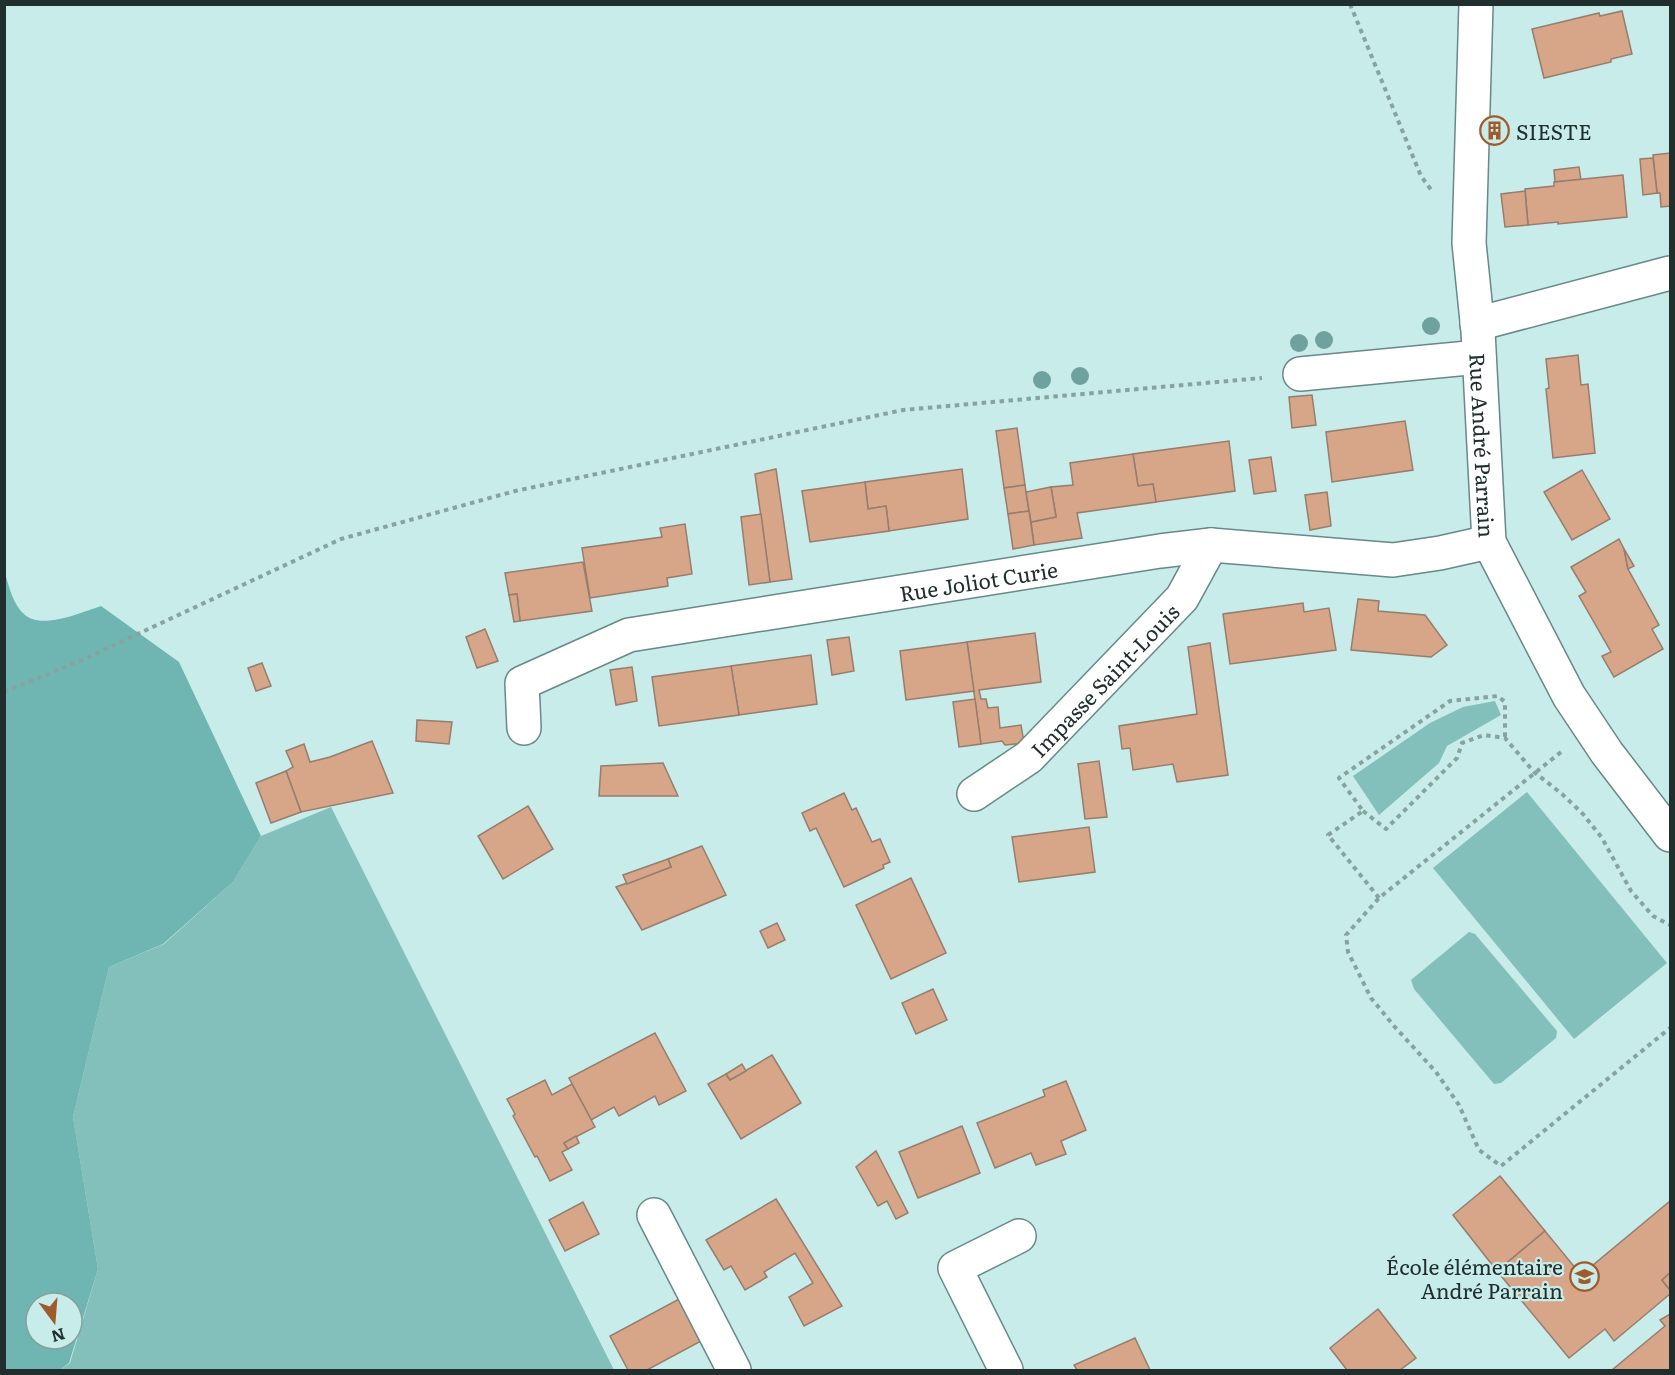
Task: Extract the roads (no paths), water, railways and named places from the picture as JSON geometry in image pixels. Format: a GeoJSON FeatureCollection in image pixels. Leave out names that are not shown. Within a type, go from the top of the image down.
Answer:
{"type":"FeatureCollection","features":[{"type":"Feature","properties":{"kind":"street","name":"Rue André Parrain"},"geometry":{"type":"LineString","coordinates":[[1476,4],[1469,243],[1477,324],[1489,542],[1569,696],[1607,753],[1671,835]]}},
{"type":"Feature","properties":{"kind":"street"},"geometry":{"type":"LineString","coordinates":[[1477,324],[1671,273]]}},
{"type":"Feature","properties":{"kind":"street"},"geometry":{"type":"LineString","coordinates":[[1300,374],[1479,357]]}},
{"type":"Feature","properties":{"kind":"street","name":"Rue Joliot Curie"},"geometry":{"type":"LineString","coordinates":[[524,728],[522,683],[629,635],[1211,545],[1393,560],[1489,542]]}},
{"type":"Feature","properties":{"kind":"street","name":"Impasse Saint-Louis"},"geometry":{"type":"LineString","coordinates":[[974,794],[1029,757],[1182,598],[1211,545]]}},
{"type":"Feature","properties":{"kind":"street"},"geometry":{"type":"LineString","coordinates":[[654,1215],[734,1371]]}},
{"type":"Feature","properties":{"kind":"street"},"geometry":{"type":"LineString","coordinates":[[1006,1371],[954,1268],[1018,1236]]}},
{"type":"Feature","properties":{"kind":"place","name":"SIESTE"},"geometry":{"type":"Point","coordinates":[1495,130]}},
{"type":"Feature","properties":{"kind":"place","name":"École élémentaire André Parrain"},"geometry":{"type":"Point","coordinates":[1584,1277]}}]}
